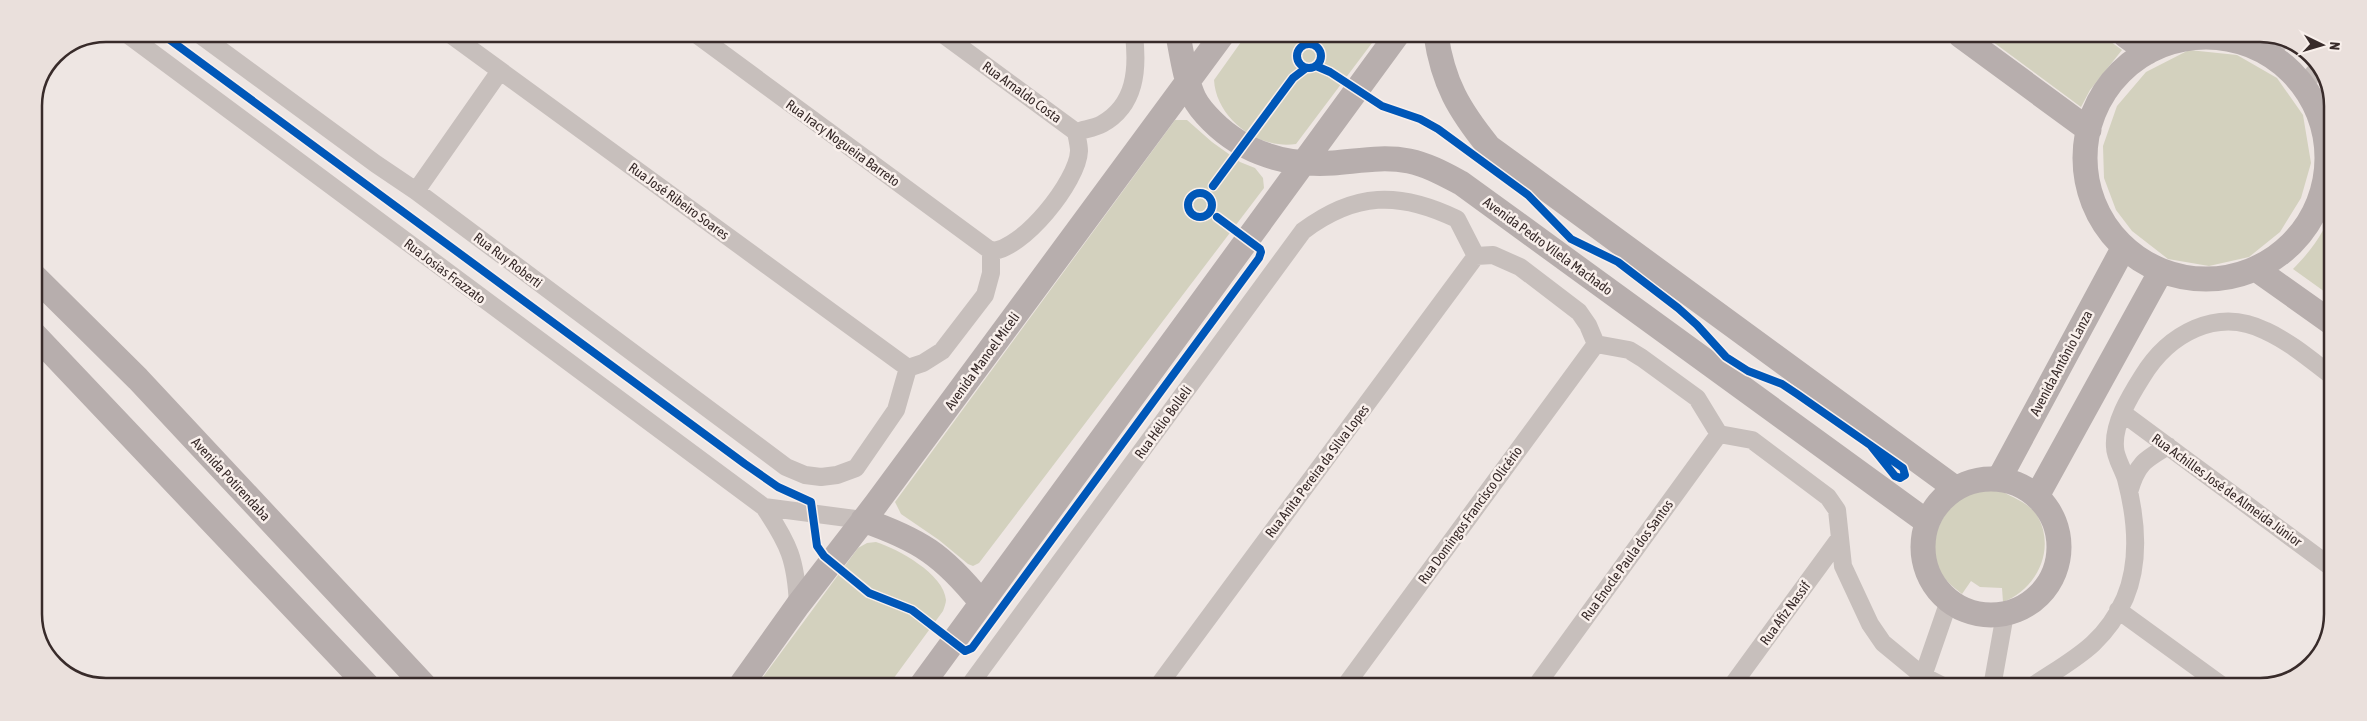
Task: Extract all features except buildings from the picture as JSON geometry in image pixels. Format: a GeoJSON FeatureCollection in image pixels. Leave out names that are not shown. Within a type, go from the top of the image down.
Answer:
{"type":"FeatureCollection","features":[{"type":"Feature","properties":{"kind":"street","name":"Rua Josias Frazzato"},"geometry":{"type":"LineString","coordinates":[[138,42],[764,507],[785,538],[797,574],[798,605]]}},
{"type":"Feature","properties":{"kind":"street","name":"Rua Ruy Roberti"},"geometry":{"type":"LineString","coordinates":[[210,42],[376,164],[416,191],[786,467],[805,474],[822,476],[837,475],[856,468],[896,410],[908,368]]}},
{"type":"Feature","properties":{"kind":"street","name":"Rua José Ribeiro Soares"},"geometry":{"type":"LineString","coordinates":[[461,42],[908,368]]}},
{"type":"Feature","properties":{"kind":"street","name":"Rua Iracy Nogueira Barreto"},"geometry":{"type":"LineString","coordinates":[[707,42],[991,251]]}},
{"type":"Feature","properties":{"kind":"street","name":"Rua Arnaldo Costa"},"geometry":{"type":"LineString","coordinates":[[954,42],[1076,132]]}},
{"type":"Feature","properties":{"kind":"street"},"geometry":{"type":"LineString","coordinates":[[908,368],[923,363],[942,351],[985,295],[991,273],[991,251],[1000,251],[1019,241],[1036,226],[1072,175],[1079,152],[1076,132],[1101,125],[1118,113],[1132,90],[1136,66],[1134,42]]}},
{"type":"Feature","properties":{"kind":"street","name":"Avenida Pedro Vilela Machado"},"geometry":{"type":"LineString","coordinates":[[1180,42],[1194,98],[1206,115],[1226,135],[1258,153],[1290,162],[1333,163],[1370,158],[1408,161],[1434,168],[1461,183],[1927,522]]}},
{"type":"Feature","properties":{"kind":"street","name":"Avenida Manoel Miceli"},"geometry":{"type":"LineString","coordinates":[[747,678],[798,605],[1217,42]]}},
{"type":"Feature","properties":{"kind":"street"},"geometry":{"type":"LineString","coordinates":[[927,678],[1393,42]]}},
{"type":"Feature","properties":{"kind":"street"},"geometry":{"type":"LineString","coordinates":[[1438,42],[1450,90],[1467,120],[1489,147],[1955,488]]}},
{"type":"Feature","properties":{"kind":"street"},"geometry":{"type":"LineString","coordinates":[[1969,42],[2089,130]]}},
{"type":"Feature","properties":{"kind":"street"},"geometry":{"type":"LineString","coordinates":[[2134,42],[2148,52]]}},
{"type":"Feature","properties":{"kind":"street"},"geometry":{"type":"LineString","coordinates":[[2175,42],[2148,52],[2128,66],[2111,85],[2097,106],[2089,130],[2086,162],[2091,193],[2104,222],[2124,247],[2141,260],[2161,271],[2202,280],[2230,277],[2256,269],[2281,253],[2302,232],[2324,191]]}},
{"type":"Feature","properties":{"kind":"street"},"geometry":{"type":"LineString","coordinates":[[2240,42],[2276,47],[2282,64],[2303,86],[2312,100],[2324,130]]}},
{"type":"Feature","properties":{"kind":"street"},"geometry":{"type":"LineString","coordinates":[[416,191],[500,70]]}},
{"type":"Feature","properties":{"kind":"street"},"geometry":{"type":"LineString","coordinates":[[2303,86],[2315,72]]}},
{"type":"Feature","properties":{"kind":"street","name":"Rua Hélio Bolleli"},"geometry":{"type":"LineString","coordinates":[[975,678],[1303,231],[1320,218],[1341,207],[1359,201],[1386,198],[1412,202],[1457,219],[1476,256]]}},
{"type":"Feature","properties":{"kind":"street","name":"Avenida Antônio Lanza"},"geometry":{"type":"LineString","coordinates":[[1998,478],[2124,247]]}},
{"type":"Feature","properties":{"kind":"street"},"geometry":{"type":"LineString","coordinates":[[1476,256],[1493,255],[1520,267],[1579,312],[1588,325],[1596,344],[1629,350],[1697,398],[1718,434],[1752,440],[1828,498],[1837,510],[1839,540],[1844,566],[1855,596],[1883,643],[1915,678]]}},
{"type":"Feature","properties":{"kind":"street","name":"Rua Anita Pereira da Silva Lopes"},"geometry":{"type":"LineString","coordinates":[[1164,678],[1476,256]]}},
{"type":"Feature","properties":{"kind":"street"},"geometry":{"type":"LineString","coordinates":[[2256,269],[2324,317]]}},
{"type":"Feature","properties":{"kind":"street"},"geometry":{"type":"LineString","coordinates":[[2037,496],[2161,271]]}},
{"type":"Feature","properties":{"kind":"street","name":"Avenida Potirendaba"},"geometry":{"type":"LineString","coordinates":[[43,285],[138,379],[417,678]]}},
{"type":"Feature","properties":{"kind":"street"},"geometry":{"type":"LineString","coordinates":[[2044,678],[2092,646],[2118,610],[2125,596],[2136,543],[2134,510],[2114,448],[2118,427],[2134,390],[2152,360],[2178,337],[2199,326],[2243,322],[2266,330],[2291,345],[2324,370]]}},
{"type":"Feature","properties":{"kind":"street"},"geometry":{"type":"LineString","coordinates":[[43,343],[360,678]]}},
{"type":"Feature","properties":{"kind":"street","name":"Rua Domingos Francisco Olicério"},"geometry":{"type":"LineString","coordinates":[[1351,678],[1596,344]]}},
{"type":"Feature","properties":{"kind":"street","name":"Rua Achilles José de Almeida Júnior"},"geometry":{"type":"LineString","coordinates":[[2124,414],[2324,562]]}},
{"type":"Feature","properties":{"kind":"street","name":"Rua Enocle Paula dos Santos"},"geometry":{"type":"LineString","coordinates":[[1542,678],[1718,434]]}},
{"type":"Feature","properties":{"kind":"street"},"geometry":{"type":"LineString","coordinates":[[2129,492],[2135,472],[2145,460],[2168,446]]}},
{"type":"Feature","properties":{"kind":"street"},"geometry":{"type":"LineString","coordinates":[[1983,478],[1998,478],[2019,484],[2037,496],[2050,512],[2057,531],[2059,545],[2056,565],[2048,584],[2040,594],[2018,610],[2005,614],[1976,614],[1949,601],[1932,582],[1926,571],[1922,546],[1927,522],[1938,502],[1955,488],[1969,482],[1983,478]]}},
{"type":"Feature","properties":{"kind":"street","name":"Rua Josias Frazzato"},"geometry":{"type":"LineString","coordinates":[[764,507],[863,520]]}},
{"type":"Feature","properties":{"kind":"street"},"geometry":{"type":"LineString","coordinates":[[863,520],[900,533],[931,551],[958,574],[981,602]]}},
{"type":"Feature","properties":{"kind":"street","name":"Rua Afiz Nassif"},"geometry":{"type":"LineString","coordinates":[[1738,678],[1839,540]]}},
{"type":"Feature","properties":{"kind":"street"},"geometry":{"type":"LineString","coordinates":[[1920,678],[1949,601]]}},
{"type":"Feature","properties":{"kind":"street"},"geometry":{"type":"LineString","coordinates":[[2118,610],[2212,678]]}},
{"type":"Feature","properties":{"kind":"street"},"geometry":{"type":"LineString","coordinates":[[1994,678],[2005,614]]}},
{"type":"Feature","properties":{"kind":"shaded area"},"geometry":{"type":"Polygon","coordinates":[[[1241,42],[1373,42],[1296,144],[1282,145],[1267,142],[1242,128],[1231,119],[1222,107],[1214,80],[1241,42]]]}},
{"type":"Feature","properties":{"kind":"shaded area"},"geometry":{"type":"Polygon","coordinates":[[[1993,42],[2111,42],[2122,50],[2090,90],[2081,107],[1993,42]]]}},
{"type":"Feature","properties":{"kind":"shaded area"},"geometry":{"type":"Polygon","coordinates":[[[2189,50],[2237,55],[2277,78],[2303,115],[2311,163],[2301,198],[2280,232],[2249,257],[2209,266],[2168,259],[2132,231],[2116,210],[2104,178],[2103,146],[2117,106],[2146,72],[2189,50]]]}},
{"type":"Feature","properties":{"kind":"shaded area"},"geometry":{"type":"Polygon","coordinates":[[[1175,120],[1187,120],[1212,142],[1240,162],[1255,168],[1263,178],[1264,188],[979,563],[973,566],[968,564],[939,540],[901,514],[895,502],[1175,120]]]}},
{"type":"Feature","properties":{"kind":"shaded area"},"geometry":{"type":"Polygon","coordinates":[[[2324,228],[2324,291],[2293,269],[2306,255],[2324,228]]]}},
{"type":"Feature","properties":{"kind":"shaded area"},"geometry":{"type":"Polygon","coordinates":[[[2001,491],[2022,502],[2035,512],[2043,530],[2045,543],[2040,567],[2033,579],[2015,596],[2003,602],[2002,588],[1980,587],[1971,581],[1962,594],[1940,572],[1934,557],[1936,533],[1948,511],[1956,503],[1966,496],[1977,492],[2001,491]]]}},
{"type":"Feature","properties":{"kind":"shaded area"},"geometry":{"type":"Polygon","coordinates":[[[876,542],[885,545],[919,564],[937,581],[943,590],[946,600],[943,611],[894,678],[763,678],[858,548],[867,543],[876,542]]]}},
{"type":"Feature","properties":{"kind":"cycle path"},"geometry":{"type":"LineString","coordinates":[[173,42],[745,464],[778,487],[811,502],[817,546],[824,556],[869,593],[912,610],[965,651],[972,648],[1259,258],[1260,249],[1217,217]]}},
{"type":"Feature","properties":{"kind":"cycle path"},"geometry":{"type":"LineString","coordinates":[[1309,44],[1314,45],[1320,51],[1321,56],[1320,61],[1314,67],[1309,68],[1304,67],[1298,61],[1297,56],[1298,51],[1304,45],[1309,44]]}},
{"type":"Feature","properties":{"kind":"cycle path"},"geometry":{"type":"LineString","coordinates":[[1316,66],[1330,72],[1382,106],[1420,119],[1438,129],[1528,195],[1571,239],[1618,262],[1678,308],[1697,325],[1726,357],[1748,371],[1782,384],[1903,468],[1905,475],[1900,478],[1895,476],[1871,446]]}},
{"type":"Feature","properties":{"kind":"cycle path"},"geometry":{"type":"LineString","coordinates":[[1213,186],[1293,78],[1306,68]]}},
{"type":"Feature","properties":{"kind":"cycle path"},"geometry":{"type":"LineString","coordinates":[[1200,193],[1208,197],[1212,205],[1208,213],[1200,217],[1192,213],[1188,205],[1192,197],[1200,193]]}}]}
